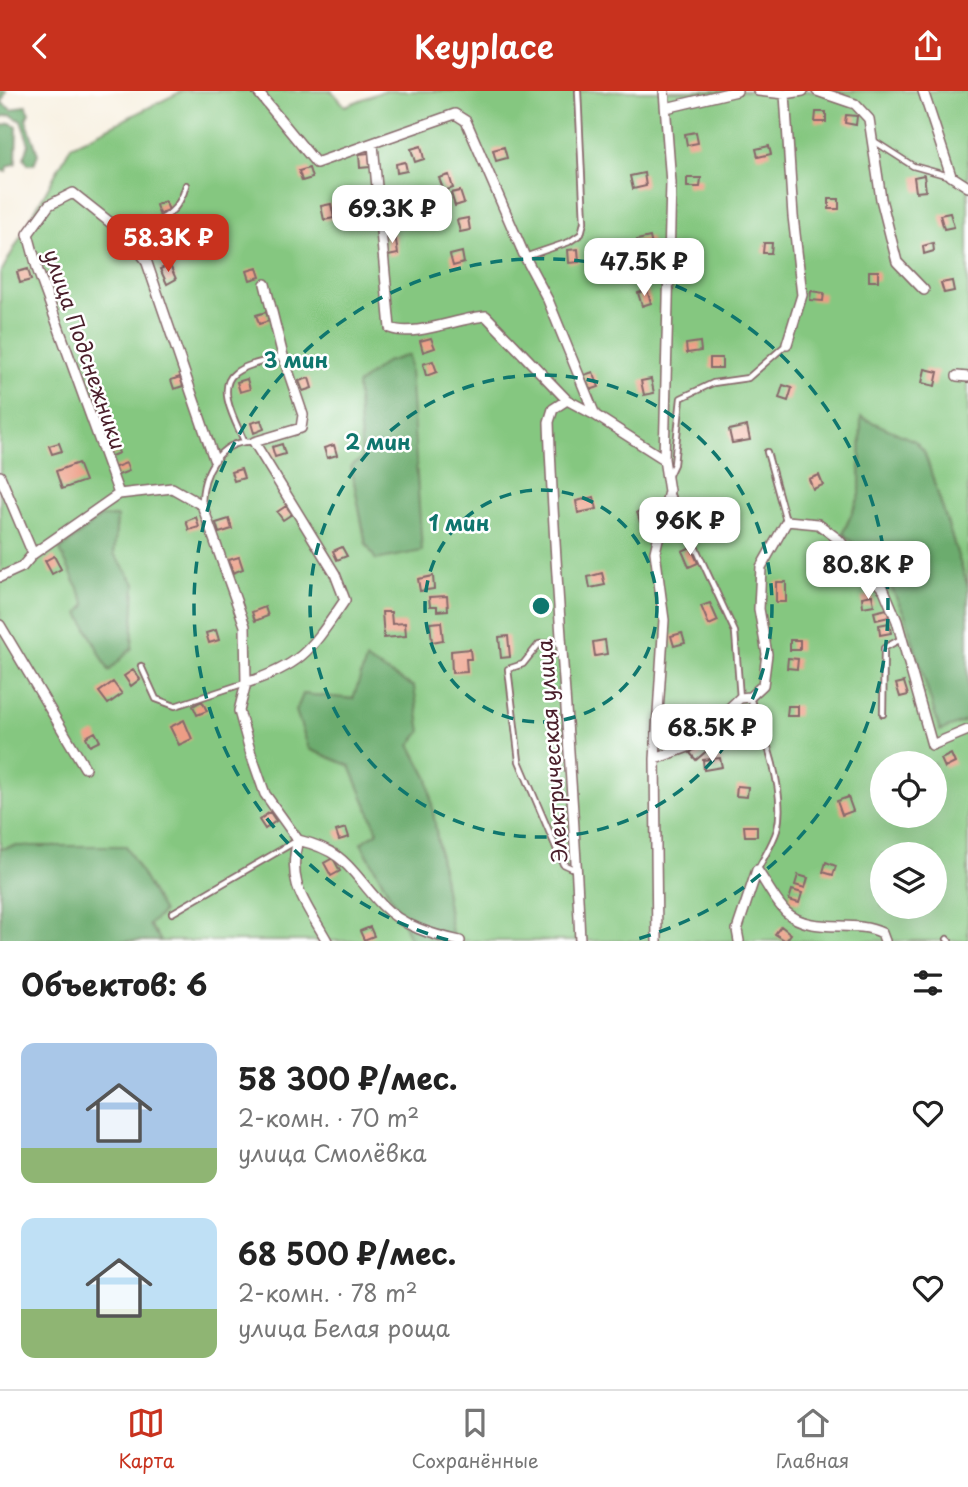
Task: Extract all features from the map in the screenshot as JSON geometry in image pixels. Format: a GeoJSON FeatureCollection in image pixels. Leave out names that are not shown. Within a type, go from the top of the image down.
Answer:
{"type":"FeatureCollection","features":[{"type":"Feature","properties":{"kind":"street"},"geometry":{"type":"LineString","coordinates":[[257,91],[316,163],[455,114],[466,121],[525,257],[548,300],[595,415]]}},
{"type":"Feature","properties":{"kind":"street"},"geometry":{"type":"LineString","coordinates":[[664,91],[671,183],[664,459]]}},
{"type":"Feature","properties":{"kind":"street"},"geometry":{"type":"LineString","coordinates":[[666,109],[737,91]]}},
{"type":"Feature","properties":{"kind":"street"},"geometry":{"type":"LineString","coordinates":[[758,91],[794,92],[793,216],[802,295],[787,344]]}},
{"type":"Feature","properties":{"kind":"street"},"geometry":{"type":"LineString","coordinates":[[817,91],[855,104],[869,119],[881,199],[897,262],[924,290]]}},
{"type":"Feature","properties":{"kind":"street"},"geometry":{"type":"LineString","coordinates":[[923,91],[951,176],[968,187]]}},
{"type":"Feature","properties":{"kind":"street"},"geometry":{"type":"LineString","coordinates":[[373,145],[390,328],[403,333],[464,318],[486,316],[567,400],[664,459]]}},
{"type":"Feature","properties":{"kind":"street","name":"улица Подснежники"},"geometry":{"type":"LineString","coordinates":[[118,494],[38,271],[28,235],[49,205],[73,193],[126,235]]}},
{"type":"Feature","properties":{"kind":"street"},"geometry":{"type":"LineString","coordinates":[[126,235],[146,260],[214,459]]}},
{"type":"Feature","properties":{"kind":"street"},"geometry":{"type":"LineString","coordinates":[[246,683],[291,666],[310,650],[345,600],[335,574],[249,442],[301,428],[303,415],[283,356],[265,284]]}},
{"type":"Feature","properties":{"kind":"street"},"geometry":{"type":"LineString","coordinates":[[957,376],[968,377]]}},
{"type":"Feature","properties":{"kind":"street","name":"Электрическая улица"},"geometry":{"type":"LineString","coordinates":[[567,400],[553,409],[549,422],[555,573],[570,731],[580,941]]}},
{"type":"Feature","properties":{"kind":"street"},"geometry":{"type":"LineString","coordinates":[[0,476],[33,554]]}},
{"type":"Feature","properties":{"kind":"street"},"geometry":{"type":"LineString","coordinates":[[657,941],[655,759],[664,620],[655,552],[669,491],[667,479]]}},
{"type":"Feature","properties":{"kind":"street"},"geometry":{"type":"LineString","coordinates":[[0,576],[22,567],[33,554],[118,494],[172,488],[202,505],[245,626],[246,683],[239,711],[265,794],[298,840],[325,846],[337,853],[383,907],[410,925],[434,936],[460,941]]}},
{"type":"Feature","properties":{"kind":"street"},"geometry":{"type":"LineString","coordinates":[[655,759],[688,747],[763,685],[767,654],[760,609],[761,566],[787,521],[818,524],[870,572],[884,590],[902,638],[932,745],[968,730]]}},
{"type":"Feature","properties":{"kind":"street"},"geometry":{"type":"LineString","coordinates":[[0,625],[85,768]]}},
{"type":"Feature","properties":{"kind":"street"},"geometry":{"type":"LineString","coordinates":[[298,840],[292,861],[293,881],[327,941]]}},
{"type":"Feature","properties":{"kind":"street"},"geometry":{"type":"LineString","coordinates":[[739,941],[737,930],[757,870]]}},
{"type":"Feature","properties":{"kind":"street"},"geometry":{"type":"LineString","coordinates":[[757,870],[787,912],[817,926],[869,926],[882,933],[885,941]]}},
{"type":"Feature","properties":{"kind":"lane"},"geometry":{"type":"LineString","coordinates":[[525,257],[569,242],[581,234],[584,222],[578,91]]}},
{"type":"Feature","properties":{"kind":"lane"},"geometry":{"type":"LineString","coordinates":[[874,141],[913,166],[951,176]]}},
{"type":"Feature","properties":{"kind":"lane"},"geometry":{"type":"LineString","coordinates":[[126,235],[174,212],[182,203],[186,185]]}},
{"type":"Feature","properties":{"kind":"lane"},"geometry":{"type":"LineString","coordinates":[[667,479],[674,464],[681,398],[713,383],[748,378],[787,344]]}},
{"type":"Feature","properties":{"kind":"lane"},"geometry":{"type":"LineString","coordinates":[[202,505],[202,483],[214,459],[249,442],[229,403],[227,384],[235,373],[283,356]]}},
{"type":"Feature","properties":{"kind":"lane"},"geometry":{"type":"LineString","coordinates":[[767,451],[787,521]]}},
{"type":"Feature","properties":{"kind":"lane"},"geometry":{"type":"LineString","coordinates":[[664,459],[667,479]]}},
{"type":"Feature","properties":{"kind":"lane"},"geometry":{"type":"LineString","coordinates":[[669,491],[735,632],[745,698],[767,741],[778,792],[777,829],[757,870]]}},
{"type":"Feature","properties":{"kind":"lane"},"geometry":{"type":"LineString","coordinates":[[883,714],[884,647],[902,638]]}},
{"type":"Feature","properties":{"kind":"lane"},"geometry":{"type":"LineString","coordinates":[[561,642],[539,644],[523,664],[508,669],[519,761],[563,864],[577,870]]}},
{"type":"Feature","properties":{"kind":"lane"},"geometry":{"type":"LineString","coordinates":[[141,666],[156,699],[175,706],[246,683]]}},
{"type":"Feature","properties":{"kind":"lane"},"geometry":{"type":"LineString","coordinates":[[172,913],[298,840]]}},
{"type":"Feature","properties":{"kind":"green space"},"geometry":{"type":"Polygon","coordinates":[[[0,91],[6,91],[2,103],[12,110],[26,105],[29,113],[26,119],[38,154],[34,164],[28,164],[24,158],[29,144],[21,121],[11,115],[0,117],[0,91]]]}},
{"type":"Feature","properties":{"kind":"green space"},"geometry":{"type":"Polygon","coordinates":[[[182,91],[332,91],[345,106],[383,91],[968,91],[968,587],[924,451],[861,418],[860,495],[843,533],[884,573],[905,615],[940,730],[968,720],[968,941],[453,941],[428,779],[367,660],[353,699],[303,694],[309,749],[350,765],[378,832],[361,843],[396,906],[411,941],[161,941],[149,924],[15,846],[0,849],[0,274],[71,146],[182,91]],[[362,459],[351,466],[366,544],[362,459]],[[117,517],[86,605],[79,613],[109,670],[135,584],[114,554],[117,517]]]}},
{"type":"Feature","properties":{"kind":"green space"},"geometry":{"type":"Polygon","coordinates":[[[10,123],[17,126],[16,163],[7,167],[6,172],[0,170],[0,126],[10,123]]]}},
{"type":"Feature","properties":{"kind":"green space"},"geometry":{"type":"Polygon","coordinates":[[[409,355],[422,551],[376,560],[366,544],[351,466],[362,459],[357,385],[386,362],[409,355]]]}},
{"type":"Feature","properties":{"kind":"green space"},"geometry":{"type":"Polygon","coordinates":[[[861,417],[915,441],[924,451],[968,587],[968,720],[940,731],[905,615],[884,573],[843,533],[860,495],[861,417]]]}},
{"type":"Feature","properties":{"kind":"green space"},"geometry":{"type":"Polygon","coordinates":[[[101,517],[117,517],[114,554],[135,584],[132,648],[109,671],[79,613],[86,605],[60,550],[101,517]]]}},
{"type":"Feature","properties":{"kind":"green space"},"geometry":{"type":"Polygon","coordinates":[[[366,660],[414,687],[421,732],[410,745],[428,779],[453,941],[411,941],[396,906],[361,843],[378,832],[350,766],[309,749],[296,711],[303,694],[353,699],[366,660]]]}},
{"type":"Feature","properties":{"kind":"green space"},"geometry":{"type":"Polygon","coordinates":[[[15,846],[126,846],[163,912],[149,925],[161,941],[0,941],[0,849],[15,846]]]}},
{"type":"Feature","properties":{"kind":"building"},"geometry":{"type":"Polygon","coordinates":[[[816,112],[826,112],[826,122],[815,122],[816,112]]]}},
{"type":"Feature","properties":{"kind":"building"},"geometry":{"type":"Polygon","coordinates":[[[846,115],[857,116],[856,125],[845,123],[846,115]]]}},
{"type":"Feature","properties":{"kind":"building"},"geometry":{"type":"Polygon","coordinates":[[[696,132],[698,143],[687,145],[685,134],[696,132]]]}},
{"type":"Feature","properties":{"kind":"building"},"geometry":{"type":"Polygon","coordinates":[[[421,146],[424,159],[415,162],[411,149],[421,146]]]}},
{"type":"Feature","properties":{"kind":"building"},"geometry":{"type":"Polygon","coordinates":[[[769,146],[771,154],[758,157],[756,149],[769,146]]]}},
{"type":"Feature","properties":{"kind":"building"},"geometry":{"type":"Polygon","coordinates":[[[504,147],[507,158],[496,161],[493,150],[504,147]]]}},
{"type":"Feature","properties":{"kind":"building"},"geometry":{"type":"Polygon","coordinates":[[[369,153],[370,167],[360,168],[359,154],[369,153]]]}},
{"type":"Feature","properties":{"kind":"building"},"geometry":{"type":"Polygon","coordinates":[[[405,162],[407,171],[397,173],[396,164],[405,162]]]}},
{"type":"Feature","properties":{"kind":"building"},"geometry":{"type":"Polygon","coordinates":[[[309,168],[312,178],[302,181],[299,171],[309,168]]]}},
{"type":"Feature","properties":{"kind":"building"},"geometry":{"type":"Polygon","coordinates":[[[644,173],[646,186],[633,189],[630,176],[644,173]]]}},
{"type":"Feature","properties":{"kind":"building"},"geometry":{"type":"Polygon","coordinates":[[[449,175],[453,188],[444,191],[439,178],[449,175]]]}},
{"type":"Feature","properties":{"kind":"building"},"geometry":{"type":"Polygon","coordinates":[[[924,175],[926,191],[916,192],[914,177],[924,175]]]}},
{"type":"Feature","properties":{"kind":"building"},"geometry":{"type":"Polygon","coordinates":[[[687,178],[701,178],[700,187],[687,187],[687,178]]]}},
{"type":"Feature","properties":{"kind":"building"},"geometry":{"type":"Polygon","coordinates":[[[460,191],[464,203],[455,206],[451,193],[460,191]]]}},
{"type":"Feature","properties":{"kind":"building"},"geometry":{"type":"Polygon","coordinates":[[[829,199],[839,199],[839,209],[829,209],[829,199]]]}},
{"type":"Feature","properties":{"kind":"building"},"geometry":{"type":"Polygon","coordinates":[[[165,201],[169,210],[159,214],[156,205],[165,201]]]}},
{"type":"Feature","properties":{"kind":"building"},"geometry":{"type":"Polygon","coordinates":[[[331,204],[334,218],[324,220],[321,206],[331,204]]]}},
{"type":"Feature","properties":{"kind":"building"},"geometry":{"type":"Polygon","coordinates":[[[404,204],[406,216],[396,218],[394,206],[404,204]]]}},
{"type":"Feature","properties":{"kind":"building"},"geometry":{"type":"Polygon","coordinates":[[[950,213],[954,227],[944,229],[940,215],[950,213]]]}},
{"type":"Feature","properties":{"kind":"building"},"geometry":{"type":"Polygon","coordinates":[[[468,218],[470,230],[460,232],[457,220],[468,218]]]}},
{"type":"Feature","properties":{"kind":"building"},"geometry":{"type":"Polygon","coordinates":[[[151,234],[156,243],[146,247],[142,238],[151,234]]]}},
{"type":"Feature","properties":{"kind":"building"},"geometry":{"type":"Polygon","coordinates":[[[395,234],[398,254],[388,256],[385,236],[395,234]]]}},
{"type":"Feature","properties":{"kind":"building"},"geometry":{"type":"Polygon","coordinates":[[[650,237],[652,246],[639,249],[637,240],[650,237]]]}},
{"type":"Feature","properties":{"kind":"building"},"geometry":{"type":"Polygon","coordinates":[[[764,243],[772,243],[771,253],[763,253],[764,243]]]}},
{"type":"Feature","properties":{"kind":"building"},"geometry":{"type":"Polygon","coordinates":[[[933,243],[934,251],[924,254],[923,246],[933,243]]]}},
{"type":"Feature","properties":{"kind":"building"},"geometry":{"type":"Polygon","coordinates":[[[578,249],[579,262],[569,263],[568,250],[578,249]]]}},
{"type":"Feature","properties":{"kind":"building"},"geometry":{"type":"Polygon","coordinates":[[[462,252],[464,263],[453,266],[450,255],[462,252]]]}},
{"type":"Feature","properties":{"kind":"building"},"geometry":{"type":"Polygon","coordinates":[[[170,265],[176,279],[167,284],[160,269],[170,265]]]}},
{"type":"Feature","properties":{"kind":"building"},"geometry":{"type":"Polygon","coordinates":[[[257,268],[260,277],[250,280],[247,271],[257,268]]]}},
{"type":"Feature","properties":{"kind":"building"},"geometry":{"type":"Polygon","coordinates":[[[28,269],[31,280],[20,283],[17,272],[28,269]]]}},
{"type":"Feature","properties":{"kind":"building"},"geometry":{"type":"Polygon","coordinates":[[[58,271],[62,282],[52,286],[47,275],[58,271]]]}},
{"type":"Feature","properties":{"kind":"building"},"geometry":{"type":"Polygon","coordinates":[[[869,271],[878,271],[878,281],[869,281],[869,271]]]}},
{"type":"Feature","properties":{"kind":"building"},"geometry":{"type":"Polygon","coordinates":[[[952,281],[954,291],[944,293],[941,283],[952,281]]]}},
{"type":"Feature","properties":{"kind":"building"},"geometry":{"type":"Polygon","coordinates":[[[647,290],[651,303],[642,306],[638,293],[647,290]]]}},
{"type":"Feature","properties":{"kind":"building"},"geometry":{"type":"Polygon","coordinates":[[[811,291],[824,293],[823,301],[810,300],[811,291]]]}},
{"type":"Feature","properties":{"kind":"building"},"geometry":{"type":"Polygon","coordinates":[[[266,312],[269,321],[259,324],[256,315],[266,312]]]}},
{"type":"Feature","properties":{"kind":"building"},"geometry":{"type":"Polygon","coordinates":[[[431,338],[435,348],[423,352],[420,341],[431,338]]]}},
{"type":"Feature","properties":{"kind":"building"},"geometry":{"type":"Polygon","coordinates":[[[700,342],[701,351],[687,353],[686,344],[700,342]]]}},
{"type":"Feature","properties":{"kind":"building"},"geometry":{"type":"Polygon","coordinates":[[[710,358],[722,358],[722,368],[710,368],[710,358]]]}},
{"type":"Feature","properties":{"kind":"building"},"geometry":{"type":"Polygon","coordinates":[[[433,361],[437,372],[426,376],[423,364],[433,361]]]}},
{"type":"Feature","properties":{"kind":"building"},"geometry":{"type":"Polygon","coordinates":[[[925,369],[938,372],[935,386],[922,383],[925,369]]]}},
{"type":"Feature","properties":{"kind":"building"},"geometry":{"type":"Polygon","coordinates":[[[593,372],[599,387],[590,390],[584,375],[593,372]]]}},
{"type":"Feature","properties":{"kind":"building"},"geometry":{"type":"Polygon","coordinates":[[[180,377],[183,386],[174,389],[171,380],[180,377]]]}},
{"type":"Feature","properties":{"kind":"building"},"geometry":{"type":"Polygon","coordinates":[[[309,378],[312,388],[303,391],[299,381],[309,378]]]}},
{"type":"Feature","properties":{"kind":"building"},"geometry":{"type":"Polygon","coordinates":[[[247,379],[250,389],[240,392],[237,382],[247,379]]]}},
{"type":"Feature","properties":{"kind":"building"},"geometry":{"type":"Polygon","coordinates":[[[651,379],[654,393],[644,395],[641,381],[651,379]]]}},
{"type":"Feature","properties":{"kind":"building"},"geometry":{"type":"Polygon","coordinates":[[[783,385],[792,388],[788,401],[779,398],[783,385]]]}},
{"type":"Feature","properties":{"kind":"building"},"geometry":{"type":"Polygon","coordinates":[[[104,415],[108,424],[98,429],[94,420],[104,415]]]}},
{"type":"Feature","properties":{"kind":"building"},"geometry":{"type":"Polygon","coordinates":[[[261,420],[264,429],[254,433],[251,423],[261,420]]]}},
{"type":"Feature","properties":{"kind":"building"},"geometry":{"type":"Polygon","coordinates":[[[747,426],[750,440],[732,443],[729,430],[747,426]]]}},
{"type":"Feature","properties":{"kind":"building"},"geometry":{"type":"Polygon","coordinates":[[[59,443],[62,451],[52,454],[49,446],[59,443]]]}},
{"type":"Feature","properties":{"kind":"building"},"geometry":{"type":"Polygon","coordinates":[[[115,444],[119,453],[109,457],[106,448],[115,444]]]}},
{"type":"Feature","properties":{"kind":"building"},"geometry":{"type":"Polygon","coordinates":[[[282,444],[285,454],[275,457],[272,447],[282,444]]]}},
{"type":"Feature","properties":{"kind":"building"},"geometry":{"type":"Polygon","coordinates":[[[334,445],[337,455],[327,458],[324,448],[334,445]]]}},
{"type":"Feature","properties":{"kind":"building"},"geometry":{"type":"Polygon","coordinates":[[[78,463],[85,481],[62,489],[56,471],[78,463]]]}},
{"type":"Feature","properties":{"kind":"building"},"geometry":{"type":"Polygon","coordinates":[[[126,463],[129,471],[116,476],[113,468],[126,463]]]}},
{"type":"Feature","properties":{"kind":"building"},"geometry":{"type":"Polygon","coordinates":[[[241,469],[244,478],[234,481],[231,472],[241,469]]]}},
{"type":"Feature","properties":{"kind":"building"},"geometry":{"type":"Polygon","coordinates":[[[819,475],[823,485],[813,489],[809,479],[819,475]]]}},
{"type":"Feature","properties":{"kind":"building"},"geometry":{"type":"Polygon","coordinates":[[[594,497],[597,509],[578,513],[576,501],[594,497]]]}},
{"type":"Feature","properties":{"kind":"building"},"geometry":{"type":"Polygon","coordinates":[[[286,506],[292,514],[283,520],[277,512],[286,506]]]}},
{"type":"Feature","properties":{"kind":"building"},"geometry":{"type":"Polygon","coordinates":[[[648,508],[652,518],[640,522],[637,512],[648,508]]]}},
{"type":"Feature","properties":{"kind":"building"},"geometry":{"type":"Polygon","coordinates":[[[196,517],[199,527],[189,530],[186,521],[196,517]]]}},
{"type":"Feature","properties":{"kind":"building"},"geometry":{"type":"Polygon","coordinates":[[[229,519],[232,529],[219,533],[216,523],[229,519]]]}},
{"type":"Feature","properties":{"kind":"building"},"geometry":{"type":"Polygon","coordinates":[[[342,547],[347,556],[337,560],[333,551],[342,547]]]}},
{"type":"Feature","properties":{"kind":"building"},"geometry":{"type":"Polygon","coordinates":[[[691,547],[698,563],[689,567],[682,551],[691,547]]]}},
{"type":"Feature","properties":{"kind":"building"},"geometry":{"type":"Polygon","coordinates":[[[54,556],[61,569],[52,574],[45,561],[54,556]]]}},
{"type":"Feature","properties":{"kind":"building"},"geometry":{"type":"Polygon","coordinates":[[[239,557],[243,569],[233,573],[229,560],[239,557]]]}},
{"type":"Feature","properties":{"kind":"building"},"geometry":{"type":"Polygon","coordinates":[[[602,573],[605,585],[590,588],[588,577],[602,573]]]}},
{"type":"Feature","properties":{"kind":"building"},"geometry":{"type":"Polygon","coordinates":[[[433,576],[434,589],[420,591],[418,579],[433,576]]]}},
{"type":"Feature","properties":{"kind":"building"},"geometry":{"type":"Polygon","coordinates":[[[776,582],[786,582],[786,602],[776,602],[776,582]]]}},
{"type":"Feature","properties":{"kind":"building"},"geometry":{"type":"Polygon","coordinates":[[[872,595],[874,605],[863,607],[862,597],[872,595]]]}},
{"type":"Feature","properties":{"kind":"building"},"geometry":{"type":"Polygon","coordinates":[[[447,596],[448,610],[437,611],[437,606],[430,606],[429,597],[447,596]]]}},
{"type":"Feature","properties":{"kind":"building"},"geometry":{"type":"Polygon","coordinates":[[[710,603],[718,621],[709,625],[701,606],[710,603]]]}},
{"type":"Feature","properties":{"kind":"building"},"geometry":{"type":"Polygon","coordinates":[[[265,607],[268,616],[255,621],[252,612],[265,607]]]}},
{"type":"Feature","properties":{"kind":"building"},"geometry":{"type":"Polygon","coordinates":[[[887,609],[889,617],[876,620],[874,612],[887,609]]]}},
{"type":"Feature","properties":{"kind":"building"},"geometry":{"type":"Polygon","coordinates":[[[382,612],[391,612],[392,624],[405,623],[406,636],[384,638],[382,612]]]}},
{"type":"Feature","properties":{"kind":"building"},"geometry":{"type":"Polygon","coordinates":[[[441,622],[443,640],[432,642],[430,623],[441,622]]]}},
{"type":"Feature","properties":{"kind":"building"},"geometry":{"type":"Polygon","coordinates":[[[889,623],[891,633],[880,635],[879,625],[889,623]]]}},
{"type":"Feature","properties":{"kind":"building"},"geometry":{"type":"Polygon","coordinates":[[[216,630],[219,640],[209,643],[206,633],[216,630]]]}},
{"type":"Feature","properties":{"kind":"building"},"geometry":{"type":"Polygon","coordinates":[[[682,633],[685,643],[674,646],[671,636],[682,633]]]}},
{"type":"Feature","properties":{"kind":"building"},"geometry":{"type":"Polygon","coordinates":[[[508,636],[510,657],[501,658],[499,637],[508,636]]]}},
{"type":"Feature","properties":{"kind":"building"},"geometry":{"type":"Polygon","coordinates":[[[605,640],[607,654],[595,656],[593,642],[605,640]]]}},
{"type":"Feature","properties":{"kind":"building"},"geometry":{"type":"Polygon","coordinates":[[[790,640],[800,640],[800,650],[790,650],[790,640]]]}},
{"type":"Feature","properties":{"kind":"building"},"geometry":{"type":"Polygon","coordinates":[[[470,649],[471,659],[466,659],[467,672],[452,673],[451,651],[470,649]]]}},
{"type":"Feature","properties":{"kind":"building"},"geometry":{"type":"Polygon","coordinates":[[[788,658],[798,659],[797,669],[787,668],[788,658]]]}},
{"type":"Feature","properties":{"kind":"building"},"geometry":{"type":"Polygon","coordinates":[[[133,670],[140,679],[131,686],[124,676],[133,670]]]}},
{"type":"Feature","properties":{"kind":"building"},"geometry":{"type":"Polygon","coordinates":[[[113,682],[122,694],[108,704],[99,692],[113,682]]]}},
{"type":"Feature","properties":{"kind":"building"},"geometry":{"type":"Polygon","coordinates":[[[904,682],[908,695],[900,697],[896,684],[904,682]]]}},
{"type":"Feature","properties":{"kind":"building"},"geometry":{"type":"Polygon","coordinates":[[[202,701],[207,711],[197,715],[193,706],[202,701]]]}},
{"type":"Feature","properties":{"kind":"building"},"geometry":{"type":"Polygon","coordinates":[[[788,706],[798,706],[798,716],[787,716],[788,706]]]}},
{"type":"Feature","properties":{"kind":"building"},"geometry":{"type":"Polygon","coordinates":[[[184,720],[192,739],[179,745],[170,727],[184,720]]]}},
{"type":"Feature","properties":{"kind":"building"},"geometry":{"type":"Polygon","coordinates":[[[95,732],[100,741],[90,746],[86,737],[95,732]]]}},
{"type":"Feature","properties":{"kind":"building"},"geometry":{"type":"Polygon","coordinates":[[[704,741],[710,748],[696,760],[690,753],[704,741]]]}},
{"type":"Feature","properties":{"kind":"building"},"geometry":{"type":"Polygon","coordinates":[[[951,754],[955,763],[947,767],[947,756],[951,754]]]}},
{"type":"Feature","properties":{"kind":"building"},"geometry":{"type":"Polygon","coordinates":[[[720,758],[722,767],[704,770],[703,760],[720,758]]]}},
{"type":"Feature","properties":{"kind":"building"},"geometry":{"type":"Polygon","coordinates":[[[737,786],[748,787],[747,797],[736,796],[737,786]]]}},
{"type":"Feature","properties":{"kind":"building"},"geometry":{"type":"Polygon","coordinates":[[[848,797],[853,811],[842,815],[837,801],[848,797]]]}},
{"type":"Feature","properties":{"kind":"building"},"geometry":{"type":"Polygon","coordinates":[[[270,812],[276,821],[265,829],[259,820],[270,812]]]}},
{"type":"Feature","properties":{"kind":"building"},"geometry":{"type":"Polygon","coordinates":[[[744,826],[757,826],[757,836],[745,836],[744,826]]]}},
{"type":"Feature","properties":{"kind":"building"},"geometry":{"type":"Polygon","coordinates":[[[346,828],[349,837],[339,840],[336,831],[346,828]]]}},
{"type":"Feature","properties":{"kind":"building"},"geometry":{"type":"Polygon","coordinates":[[[333,858],[340,871],[331,876],[324,863],[333,858]]]}},
{"type":"Feature","properties":{"kind":"building"},"geometry":{"type":"Polygon","coordinates":[[[826,862],[836,866],[833,875],[823,872],[826,862]]]}},
{"type":"Feature","properties":{"kind":"building"},"geometry":{"type":"Polygon","coordinates":[[[798,875],[808,878],[805,888],[795,885],[798,875]]]}},
{"type":"Feature","properties":{"kind":"building"},"geometry":{"type":"Polygon","coordinates":[[[792,890],[802,893],[799,903],[789,900],[792,890]]]}},
{"type":"Feature","properties":{"kind":"building"},"geometry":{"type":"Polygon","coordinates":[[[781,926],[791,934],[786,941],[775,934],[781,926]]]}},
{"type":"Feature","properties":{"kind":"building"},"geometry":{"type":"Polygon","coordinates":[[[370,927],[374,936],[364,940],[360,931],[370,927]]]}}]}
